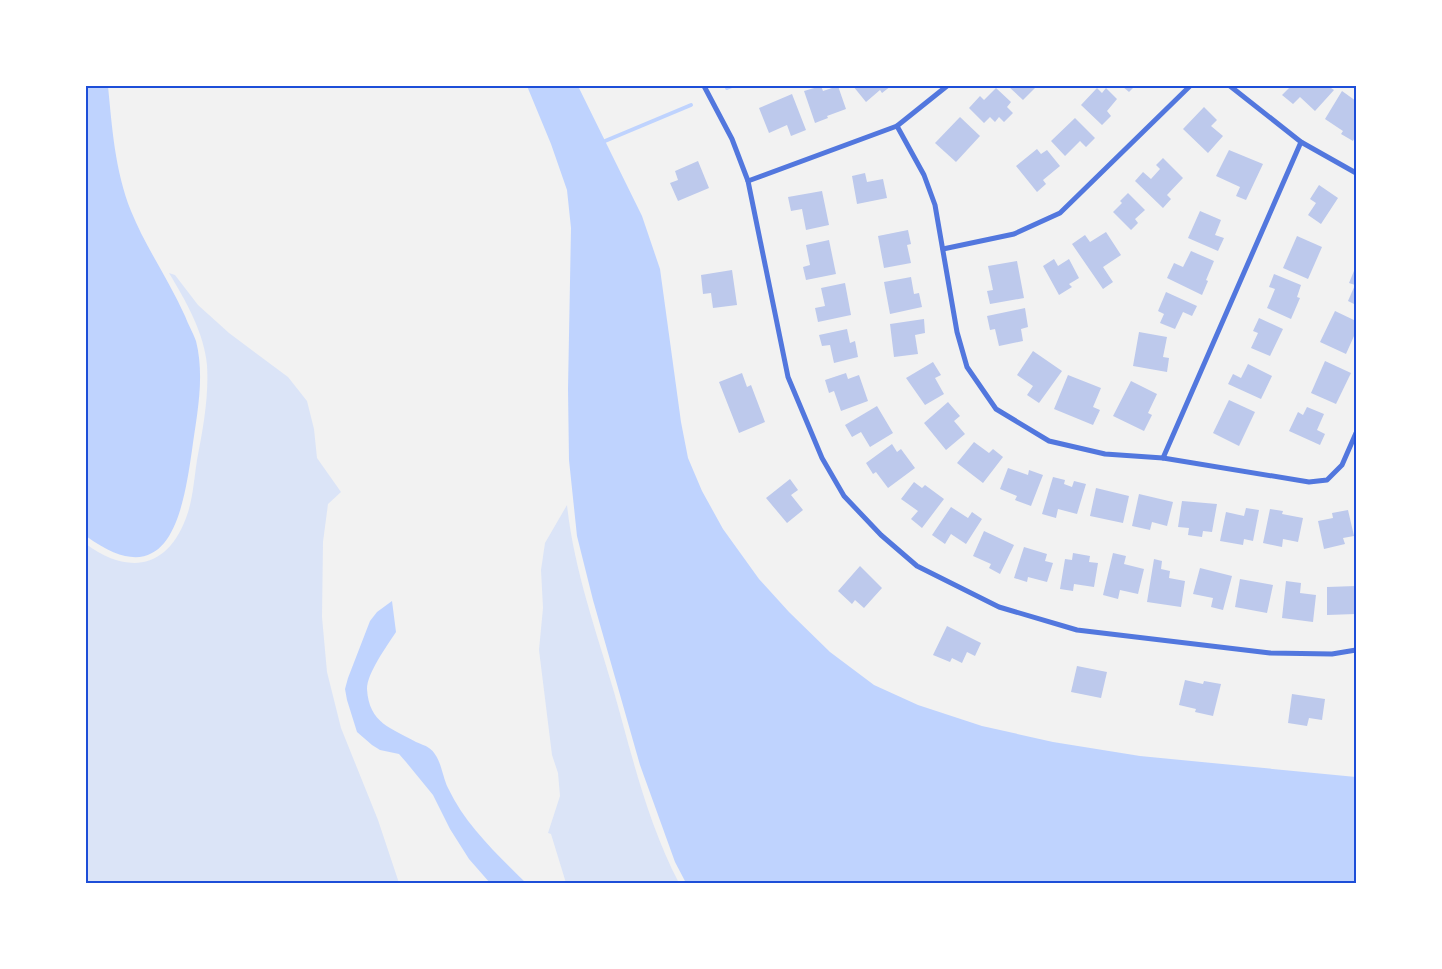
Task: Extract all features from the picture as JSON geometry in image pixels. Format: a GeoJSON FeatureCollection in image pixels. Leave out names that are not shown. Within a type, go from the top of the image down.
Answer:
{"type":"FeatureCollection","features":[{"type":"Feature","properties":{"kind":"street"},"geometry":{"type":"LineString","coordinates":[[704,86],[732,139],[748,181],[788,377],[818,448],[844,496],[881,535],[917,566],[999,608],[1077,630],[1270,653],[1332,654],[1356,650]]}},
{"type":"Feature","properties":{"kind":"street"},"geometry":{"type":"LineString","coordinates":[[748,181],[897,126],[946,86]]}},
{"type":"Feature","properties":{"kind":"street"},"geometry":{"type":"LineString","coordinates":[[943,249],[1014,234],[1060,213],[1190,86]]}},
{"type":"Feature","properties":{"kind":"street"},"geometry":{"type":"LineString","coordinates":[[1230,86],[1301,142],[1356,173]]}},
{"type":"Feature","properties":{"kind":"street"},"geometry":{"type":"LineString","coordinates":[[897,126],[924,175],[935,205],[957,332],[967,367],[996,410],[1048,441],[1105,454],[1163,458],[1310,482],[1328,480],[1342,465],[1356,433]]}},
{"type":"Feature","properties":{"kind":"street"},"geometry":{"type":"LineString","coordinates":[[1163,458],[1301,142]]}},
{"type":"Feature","properties":{"kind":"shaded area"},"geometry":{"type":"Polygon","coordinates":[[[169,273],[175,275],[198,305],[229,333],[288,377],[307,401],[314,429],[317,458],[341,492],[328,504],[323,542],[322,617],[327,672],[341,728],[378,820],[399,883],[86,883],[86,544],[102,554],[131,563],[145,562],[157,557],[168,548],[178,535],[186,518],[192,497],[205,413],[207,365],[202,341],[188,306],[169,273]]]}},
{"type":"Feature","properties":{"kind":"shaded area"},"geometry":{"type":"Polygon","coordinates":[[[567,505],[580,576],[634,765],[658,837],[679,883],[566,883],[551,834],[548,833],[560,796],[558,773],[552,755],[539,650],[543,608],[541,570],[545,543],[567,505]]]}},
{"type":"Feature","properties":{"kind":"water"},"geometry":{"type":"Polygon","coordinates":[[[86,86],[108,86],[115,149],[121,180],[131,211],[185,316],[196,341],[199,355],[198,409],[183,499],[167,540],[154,552],[136,557],[114,552],[86,536],[86,86]]]}},
{"type":"Feature","properties":{"kind":"water"},"geometry":{"type":"Polygon","coordinates":[[[527,86],[578,86],[642,216],[660,269],[681,422],[688,458],[702,491],[723,529],[759,579],[830,652],[874,685],[918,705],[982,726],[1053,742],[1140,756],[1356,777],[1356,883],[686,883],[675,862],[640,765],[577,536],[569,460],[571,228],[567,190],[527,86]]]}},
{"type":"Feature","properties":{"kind":"water"},"geometry":{"type":"Polygon","coordinates":[[[392,601],[396,632],[370,675],[367,689],[372,710],[390,728],[426,746],[433,752],[439,761],[448,788],[464,815],[483,839],[526,883],[490,883],[469,859],[450,829],[433,795],[399,754],[380,750],[357,732],[345,689],[370,621],[377,612],[392,601]]]}},
{"type":"Feature","properties":{"kind":"building"},"geometry":{"type":"Polygon","coordinates":[[[821,86],[823,91],[838,86],[846,109],[815,123],[804,91],[821,86]]]}},
{"type":"Feature","properties":{"kind":"building"},"geometry":{"type":"Polygon","coordinates":[[[853,86],[891,86],[882,93],[880,90],[866,102],[853,86]]]}},
{"type":"Feature","properties":{"kind":"building"},"geometry":{"type":"Polygon","coordinates":[[[1008,86],[1037,86],[1023,100],[1008,86]]]}},
{"type":"Feature","properties":{"kind":"building"},"geometry":{"type":"Polygon","coordinates":[[[1122,86],[1135,86],[1129,92],[1122,86]]]}},
{"type":"Feature","properties":{"kind":"building"},"geometry":{"type":"Polygon","coordinates":[[[1291,86],[1328,86],[1334,90],[1315,111],[1300,97],[1293,104],[1282,95],[1291,86]]]}},
{"type":"Feature","properties":{"kind":"building"},"geometry":{"type":"Polygon","coordinates":[[[996,88],[1011,102],[1007,107],[1013,113],[1004,122],[999,117],[995,122],[990,117],[984,123],[969,108],[980,96],[984,100],[996,88]]]}},
{"type":"Feature","properties":{"kind":"building"},"geometry":{"type":"Polygon","coordinates":[[[1097,88],[1102,93],[1106,88],[1117,99],[1107,111],[1111,116],[1102,125],[1081,105],[1097,88]]]}},
{"type":"Feature","properties":{"kind":"building"},"geometry":{"type":"Polygon","coordinates":[[[1342,91],[1356,101],[1356,135],[1353,141],[1341,134],[1343,131],[1325,119],[1342,91]]]}},
{"type":"Feature","properties":{"kind":"building"},"geometry":{"type":"Polygon","coordinates":[[[792,94],[806,130],[791,136],[787,125],[769,133],[759,108],[792,94]]]}},
{"type":"Feature","properties":{"kind":"building"},"geometry":{"type":"Polygon","coordinates":[[[1204,107],[1217,120],[1211,126],[1223,136],[1208,153],[1183,129],[1204,107]]]}},
{"type":"Feature","properties":{"kind":"building"},"geometry":{"type":"Polygon","coordinates":[[[960,117],[980,136],[956,162],[935,143],[960,117]]]}},
{"type":"Feature","properties":{"kind":"building"},"geometry":{"type":"Polygon","coordinates":[[[1075,118],[1095,138],[1086,147],[1080,141],[1065,156],[1051,141],[1075,118]]]}},
{"type":"Feature","properties":{"kind":"building"},"geometry":{"type":"Polygon","coordinates":[[[1037,149],[1041,154],[1047,150],[1060,166],[1043,180],[1046,184],[1037,192],[1016,166],[1037,149]]]}},
{"type":"Feature","properties":{"kind":"building"},"geometry":{"type":"Polygon","coordinates":[[[1229,150],[1263,164],[1246,200],[1236,196],[1240,187],[1216,176],[1229,150]]]}},
{"type":"Feature","properties":{"kind":"building"},"geometry":{"type":"Polygon","coordinates":[[[1163,158],[1183,178],[1167,195],[1171,199],[1163,208],[1135,181],[1143,172],[1151,179],[1160,169],[1156,165],[1163,158]]]}},
{"type":"Feature","properties":{"kind":"building"},"geometry":{"type":"Polygon","coordinates":[[[698,161],[709,188],[678,201],[670,183],[678,180],[675,171],[698,161]]]}},
{"type":"Feature","properties":{"kind":"building"},"geometry":{"type":"Polygon","coordinates":[[[865,173],[867,182],[883,179],[887,198],[857,204],[852,176],[865,173]]]}},
{"type":"Feature","properties":{"kind":"building"},"geometry":{"type":"Polygon","coordinates":[[[1319,185],[1338,198],[1321,224],[1308,215],[1316,203],[1310,199],[1319,185]]]}},
{"type":"Feature","properties":{"kind":"building"},"geometry":{"type":"Polygon","coordinates":[[[822,191],[829,225],[806,230],[802,209],[791,211],[788,197],[822,191]]]}},
{"type":"Feature","properties":{"kind":"building"},"geometry":{"type":"Polygon","coordinates":[[[1128,193],[1145,210],[1135,219],[1138,223],[1131,230],[1113,212],[1128,193]]]}},
{"type":"Feature","properties":{"kind":"building"},"geometry":{"type":"Polygon","coordinates":[[[1200,211],[1221,220],[1215,235],[1224,238],[1218,251],[1188,238],[1200,211]]]}},
{"type":"Feature","properties":{"kind":"building"},"geometry":{"type":"Polygon","coordinates":[[[908,230],[911,244],[907,245],[911,263],[884,268],[878,236],[908,230]]]}},
{"type":"Feature","properties":{"kind":"building"},"geometry":{"type":"Polygon","coordinates":[[[1106,232],[1121,255],[1103,267],[1113,282],[1103,289],[1072,244],[1085,235],[1090,242],[1106,232]]]}},
{"type":"Feature","properties":{"kind":"building"},"geometry":{"type":"Polygon","coordinates":[[[1297,236],[1322,247],[1308,279],[1283,268],[1297,236]]]}},
{"type":"Feature","properties":{"kind":"building"},"geometry":{"type":"Polygon","coordinates":[[[829,240],[836,274],[806,280],[803,267],[810,265],[806,245],[829,240]]]}},
{"type":"Feature","properties":{"kind":"building"},"geometry":{"type":"Polygon","coordinates":[[[1191,251],[1214,261],[1202,295],[1167,278],[1174,263],[1183,267],[1191,251]]]}},
{"type":"Feature","properties":{"kind":"building"},"geometry":{"type":"Polygon","coordinates":[[[1054,259],[1058,266],[1069,259],[1079,278],[1069,284],[1072,287],[1059,295],[1043,266],[1054,259]]]}},
{"type":"Feature","properties":{"kind":"building"},"geometry":{"type":"Polygon","coordinates":[[[1017,261],[1024,298],[990,304],[987,291],[993,290],[988,266],[1017,261]]]}},
{"type":"Feature","properties":{"kind":"building"},"geometry":{"type":"Polygon","coordinates":[[[1356,266],[1356,305],[1348,301],[1355,285],[1349,283],[1356,266]]]}},
{"type":"Feature","properties":{"kind":"building"},"geometry":{"type":"Polygon","coordinates":[[[732,270],[737,305],[713,308],[711,293],[703,294],[701,275],[732,270]]]}},
{"type":"Feature","properties":{"kind":"building"},"geometry":{"type":"Polygon","coordinates":[[[1274,274],[1301,285],[1297,297],[1300,298],[1291,319],[1267,308],[1275,289],[1269,287],[1274,274]]]}},
{"type":"Feature","properties":{"kind":"building"},"geometry":{"type":"Polygon","coordinates":[[[911,277],[914,294],[919,293],[922,307],[890,314],[884,282],[911,277]]]}},
{"type":"Feature","properties":{"kind":"building"},"geometry":{"type":"Polygon","coordinates":[[[845,283],[851,315],[818,322],[815,308],[825,306],[821,288],[845,283]]]}},
{"type":"Feature","properties":{"kind":"building"},"geometry":{"type":"Polygon","coordinates":[[[1166,292],[1197,306],[1192,316],[1183,312],[1175,329],[1160,323],[1164,314],[1158,311],[1166,292]]]}},
{"type":"Feature","properties":{"kind":"building"},"geometry":{"type":"Polygon","coordinates":[[[1025,308],[1028,327],[1021,329],[1023,341],[999,346],[995,329],[990,330],[987,316],[1025,308]]]}},
{"type":"Feature","properties":{"kind":"building"},"geometry":{"type":"Polygon","coordinates":[[[1335,311],[1356,321],[1356,337],[1354,336],[1346,354],[1320,342],[1335,311]]]}},
{"type":"Feature","properties":{"kind":"building"},"geometry":{"type":"Polygon","coordinates":[[[1259,318],[1283,329],[1270,356],[1251,348],[1258,333],[1253,331],[1259,318]]]}},
{"type":"Feature","properties":{"kind":"building"},"geometry":{"type":"Polygon","coordinates":[[[924,319],[925,333],[915,335],[918,354],[894,357],[890,324],[924,319]]]}},
{"type":"Feature","properties":{"kind":"building"},"geometry":{"type":"Polygon","coordinates":[[[847,329],[850,343],[855,341],[858,357],[834,363],[830,345],[822,346],[819,335],[847,329]]]}},
{"type":"Feature","properties":{"kind":"building"},"geometry":{"type":"Polygon","coordinates":[[[1139,332],[1167,337],[1163,357],[1169,358],[1167,372],[1133,366],[1139,332]]]}},
{"type":"Feature","properties":{"kind":"building"},"geometry":{"type":"Polygon","coordinates":[[[1033,351],[1062,371],[1039,403],[1027,395],[1033,386],[1017,375],[1033,351]]]}},
{"type":"Feature","properties":{"kind":"building"},"geometry":{"type":"Polygon","coordinates":[[[1325,361],[1351,373],[1336,404],[1311,393],[1325,361]]]}},
{"type":"Feature","properties":{"kind":"building"},"geometry":{"type":"Polygon","coordinates":[[[933,362],[941,375],[935,378],[944,394],[925,405],[906,378],[933,362]]]}},
{"type":"Feature","properties":{"kind":"building"},"geometry":{"type":"Polygon","coordinates":[[[1248,364],[1272,376],[1261,399],[1228,384],[1233,374],[1241,378],[1248,364]]]}},
{"type":"Feature","properties":{"kind":"building"},"geometry":{"type":"Polygon","coordinates":[[[742,373],[747,387],[751,385],[765,422],[739,433],[719,382],[742,373]]]}},
{"type":"Feature","properties":{"kind":"building"},"geometry":{"type":"Polygon","coordinates":[[[846,373],[848,379],[859,375],[868,401],[841,411],[834,391],[829,393],[825,380],[846,373]]]}},
{"type":"Feature","properties":{"kind":"building"},"geometry":{"type":"Polygon","coordinates":[[[1068,375],[1101,388],[1093,407],[1100,410],[1093,425],[1054,409],[1068,375]]]}},
{"type":"Feature","properties":{"kind":"building"},"geometry":{"type":"Polygon","coordinates":[[[1131,381],[1157,394],[1148,413],[1152,415],[1144,431],[1113,416],[1131,381]]]}},
{"type":"Feature","properties":{"kind":"building"},"geometry":{"type":"Polygon","coordinates":[[[1229,400],[1255,412],[1239,446],[1213,433],[1229,400]]]}},
{"type":"Feature","properties":{"kind":"building"},"geometry":{"type":"Polygon","coordinates":[[[948,402],[960,416],[954,421],[965,434],[946,450],[924,423],[948,402]]]}},
{"type":"Feature","properties":{"kind":"building"},"geometry":{"type":"Polygon","coordinates":[[[877,406],[893,433],[870,447],[861,432],[852,437],[845,425],[877,406]]]}},
{"type":"Feature","properties":{"kind":"building"},"geometry":{"type":"Polygon","coordinates":[[[1307,407],[1324,414],[1317,430],[1325,434],[1320,445],[1289,431],[1298,412],[1303,415],[1307,407]]]}},
{"type":"Feature","properties":{"kind":"building"},"geometry":{"type":"Polygon","coordinates":[[[974,442],[989,453],[993,449],[1003,457],[983,483],[957,463],[974,442]]]}},
{"type":"Feature","properties":{"kind":"building"},"geometry":{"type":"Polygon","coordinates":[[[892,444],[897,452],[901,449],[915,468],[888,488],[876,472],[873,474],[866,463],[892,444]]]}},
{"type":"Feature","properties":{"kind":"building"},"geometry":{"type":"Polygon","coordinates":[[[1008,468],[1028,475],[1029,470],[1043,475],[1031,506],[1015,500],[1017,496],[1000,489],[1008,468]]]}},
{"type":"Feature","properties":{"kind":"building"},"geometry":{"type":"Polygon","coordinates":[[[1053,477],[1065,480],[1064,484],[1072,487],[1074,481],[1086,484],[1077,514],[1058,509],[1056,518],[1042,514],[1053,477]]]}},
{"type":"Feature","properties":{"kind":"building"},"geometry":{"type":"Polygon","coordinates":[[[790,479],[798,490],[791,495],[803,510],[787,523],[766,498],[790,479]]]}},
{"type":"Feature","properties":{"kind":"building"},"geometry":{"type":"Polygon","coordinates":[[[914,482],[922,488],[925,485],[944,499],[922,528],[911,519],[918,511],[901,499],[914,482]]]}},
{"type":"Feature","properties":{"kind":"building"},"geometry":{"type":"Polygon","coordinates":[[[1096,488],[1129,496],[1123,523],[1090,516],[1096,488]]]}},
{"type":"Feature","properties":{"kind":"building"},"geometry":{"type":"Polygon","coordinates":[[[1139,494],[1173,502],[1167,526],[1152,522],[1150,530],[1132,526],[1139,494]]]}},
{"type":"Feature","properties":{"kind":"building"},"geometry":{"type":"Polygon","coordinates":[[[1182,501],[1217,504],[1212,532],[1203,531],[1202,537],[1188,535],[1189,528],[1178,527],[1182,501]]]}},
{"type":"Feature","properties":{"kind":"building"},"geometry":{"type":"Polygon","coordinates":[[[951,507],[968,518],[972,512],[982,519],[966,544],[951,534],[945,544],[932,535],[951,507]]]}},
{"type":"Feature","properties":{"kind":"building"},"geometry":{"type":"Polygon","coordinates":[[[1246,508],[1259,510],[1253,541],[1244,539],[1243,545],[1220,541],[1226,512],[1244,516],[1246,508]]]}},
{"type":"Feature","properties":{"kind":"building"},"geometry":{"type":"Polygon","coordinates":[[[1270,509],[1303,518],[1298,542],[1283,539],[1282,547],[1263,543],[1270,509]]]}},
{"type":"Feature","properties":{"kind":"building"},"geometry":{"type":"Polygon","coordinates":[[[1348,510],[1354,536],[1343,538],[1345,544],[1324,549],[1318,521],[1333,518],[1332,513],[1348,510]]]}},
{"type":"Feature","properties":{"kind":"building"},"geometry":{"type":"Polygon","coordinates":[[[984,531],[1014,545],[1000,574],[989,568],[991,564],[973,556],[984,531]]]}},
{"type":"Feature","properties":{"kind":"building"},"geometry":{"type":"Polygon","coordinates":[[[1024,547],[1047,554],[1045,561],[1053,563],[1047,582],[1028,577],[1027,582],[1014,578],[1024,547]]]}},
{"type":"Feature","properties":{"kind":"building"},"geometry":{"type":"Polygon","coordinates":[[[1073,553],[1090,556],[1089,562],[1098,563],[1094,587],[1074,584],[1073,591],[1060,589],[1065,559],[1072,560],[1073,553]]]}},
{"type":"Feature","properties":{"kind":"building"},"geometry":{"type":"Polygon","coordinates":[[[1113,553],[1126,556],[1124,564],[1144,569],[1138,594],[1120,590],[1118,599],[1103,595],[1113,553]]]}},
{"type":"Feature","properties":{"kind":"building"},"geometry":{"type":"Polygon","coordinates":[[[1154,559],[1162,561],[1161,569],[1170,571],[1169,578],[1185,581],[1181,607],[1147,602],[1154,559]]]}},
{"type":"Feature","properties":{"kind":"building"},"geometry":{"type":"Polygon","coordinates":[[[860,566],[882,588],[864,608],[855,600],[852,604],[838,591],[860,566]]]}},
{"type":"Feature","properties":{"kind":"building"},"geometry":{"type":"Polygon","coordinates":[[[1200,568],[1232,576],[1223,610],[1211,607],[1213,598],[1193,594],[1200,568]]]}},
{"type":"Feature","properties":{"kind":"building"},"geometry":{"type":"Polygon","coordinates":[[[1240,579],[1273,585],[1267,613],[1235,607],[1240,579]]]}},
{"type":"Feature","properties":{"kind":"building"},"geometry":{"type":"Polygon","coordinates":[[[1286,581],[1301,583],[1300,593],[1316,595],[1313,622],[1282,618],[1286,581]]]}},
{"type":"Feature","properties":{"kind":"building"},"geometry":{"type":"Polygon","coordinates":[[[1356,586],[1356,614],[1327,615],[1327,587],[1356,586]]]}},
{"type":"Feature","properties":{"kind":"building"},"geometry":{"type":"Polygon","coordinates":[[[947,626],[981,643],[975,656],[967,652],[962,663],[952,658],[950,662],[933,655],[947,626]]]}},
{"type":"Feature","properties":{"kind":"building"},"geometry":{"type":"Polygon","coordinates":[[[1077,666],[1107,672],[1101,698],[1071,692],[1077,666]]]}},
{"type":"Feature","properties":{"kind":"building"},"geometry":{"type":"Polygon","coordinates":[[[1185,680],[1203,684],[1204,681],[1221,684],[1213,716],[1179,705],[1185,680]]]}},
{"type":"Feature","properties":{"kind":"building"},"geometry":{"type":"Polygon","coordinates":[[[1292,694],[1325,699],[1322,720],[1309,718],[1307,726],[1288,723],[1292,694]]]}},
{"type":"Feature","properties":{"kind":"waterway"},"geometry":{"type":"LineString","coordinates":[[727,88],[732,86]]}},
{"type":"Feature","properties":{"kind":"waterway"},"geometry":{"type":"LineString","coordinates":[[605,141],[691,105]]}}]}
